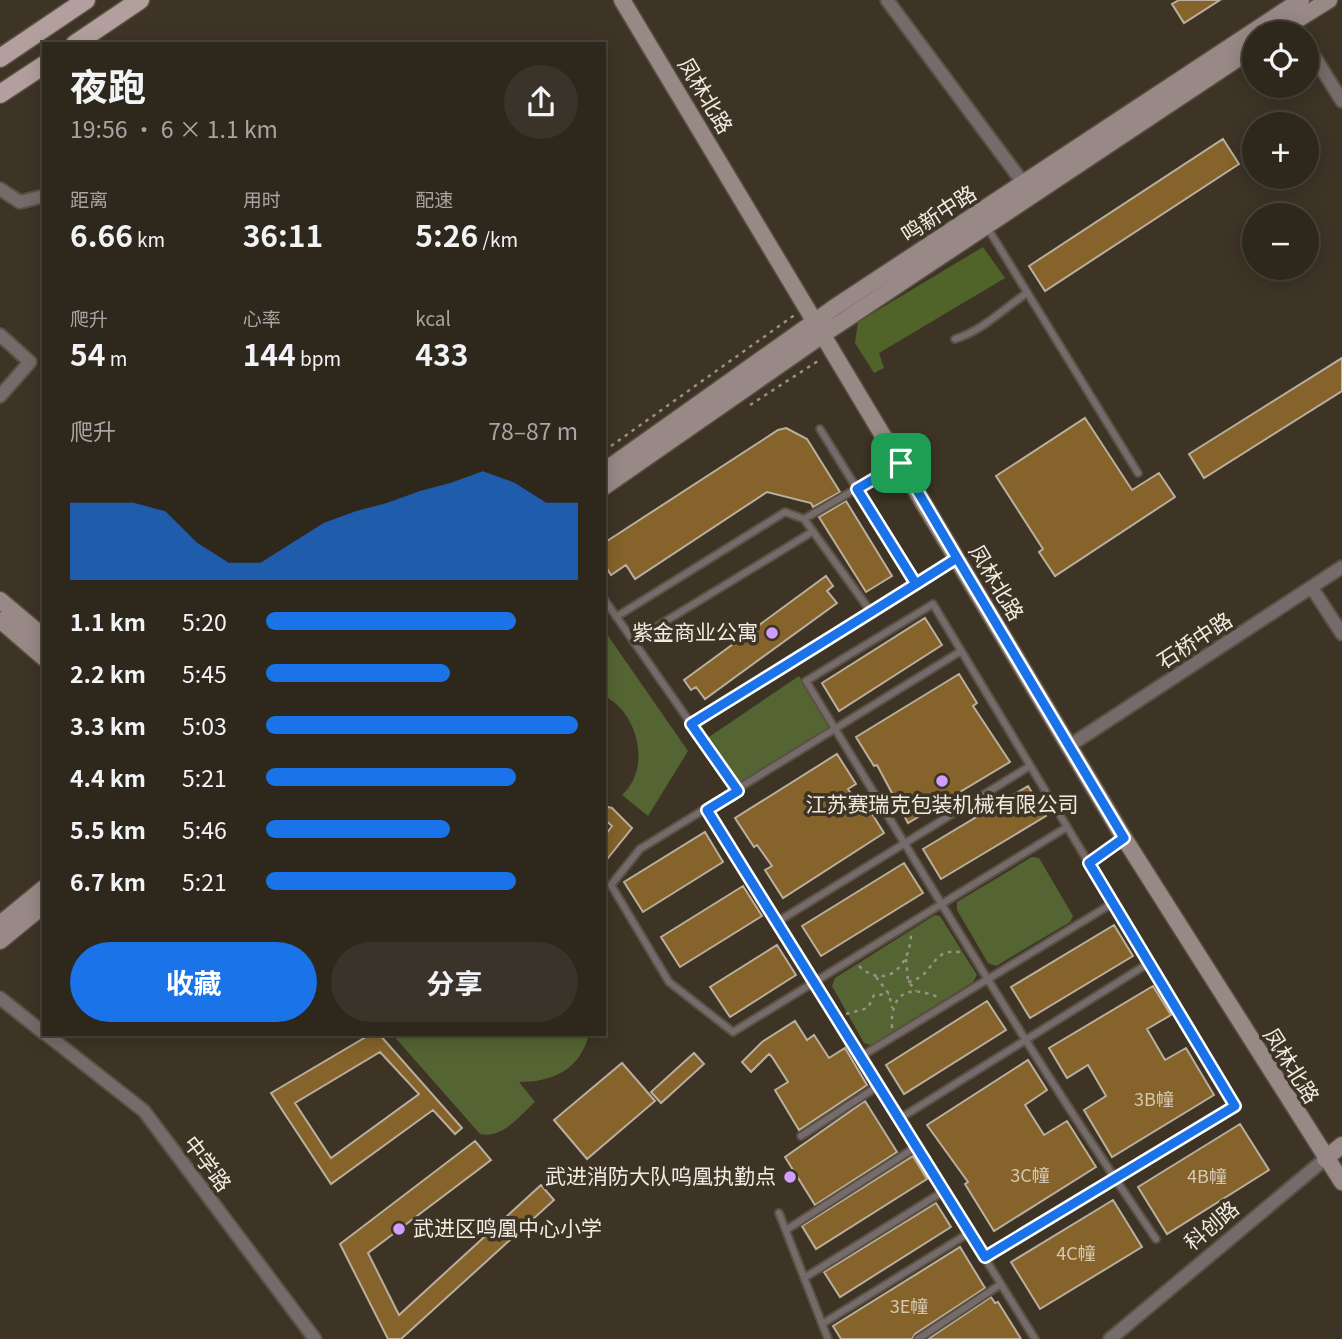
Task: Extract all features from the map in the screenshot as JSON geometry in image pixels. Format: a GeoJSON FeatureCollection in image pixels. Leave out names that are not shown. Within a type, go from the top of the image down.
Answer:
{"type":"FeatureCollection","features":[{"type":"Feature","properties":{"kind":"main road"},"geometry":{"type":"LineString","coordinates":[[0,58],[86,0]]}},
{"type":"Feature","properties":{"kind":"main road"},"geometry":{"type":"LineString","coordinates":[[78,42],[140,0]]}},
{"type":"Feature","properties":{"kind":"main road","name":"凤林北路"},"geometry":{"type":"LineString","coordinates":[[622,0],[1124,838],[1342,1182]]}},
{"type":"Feature","properties":{"kind":"main road","name":"鸣新中路"},"geometry":{"type":"LineString","coordinates":[[982,220],[1024,184],[1301,0]]}},
{"type":"Feature","properties":{"kind":"main road"},"geometry":{"type":"LineString","coordinates":[[1304,21],[1329,0]]}},
{"type":"Feature","properties":{"kind":"main road","name":"鸣新中路"},"geometry":{"type":"LineString","coordinates":[[606,470],[982,220],[1242,55]]}},
{"type":"Feature","properties":{"kind":"main road"},"geometry":{"type":"LineString","coordinates":[[0,94],[42,66]]}},
{"type":"Feature","properties":{"kind":"main road","name":"鸣新中路"},"geometry":{"type":"LineString","coordinates":[[606,485],[820,328]]}},
{"type":"Feature","properties":{"kind":"main road"},"geometry":{"type":"LineString","coordinates":[[0,600],[42,635]]}},
{"type":"Feature","properties":{"kind":"main road"},"geometry":{"type":"LineString","coordinates":[[0,620],[42,656]]}},
{"type":"Feature","properties":{"kind":"main road"},"geometry":{"type":"LineString","coordinates":[[0,925],[42,890]]}},
{"type":"Feature","properties":{"kind":"main road"},"geometry":{"type":"LineString","coordinates":[[0,941],[42,907]]}},
{"type":"Feature","properties":{"kind":"main road","name":"科创路"},"geometry":{"type":"LineString","coordinates":[[1325,1159],[1342,1145]]}},
{"type":"Feature","properties":{"kind":"street"},"geometry":{"type":"LineString","coordinates":[[887,0],[1024,184]]}},
{"type":"Feature","properties":{"kind":"street"},"geometry":{"type":"LineString","coordinates":[[1319,65],[1342,101]]}},
{"type":"Feature","properties":{"kind":"street"},"geometry":{"type":"LineString","coordinates":[[0,189],[20,202],[42,196]]}},
{"type":"Feature","properties":{"kind":"street"},"geometry":{"type":"LineString","coordinates":[[0,335],[30,362],[0,396]]}},
{"type":"Feature","properties":{"kind":"street","name":"石桥中路"},"geometry":{"type":"LineString","coordinates":[[1069,746],[1342,567]]}},
{"type":"Feature","properties":{"kind":"street"},"geometry":{"type":"LineString","coordinates":[[1312,588],[1342,634]]}},
{"type":"Feature","properties":{"kind":"street","name":"中学路"},"geometry":{"type":"LineString","coordinates":[[0,999],[42,1031]]}},
{"type":"Feature","properties":{"kind":"street","name":"中学路"},"geometry":{"type":"LineString","coordinates":[[49,1036],[144,1111],[315,1339]]}},
{"type":"Feature","properties":{"kind":"street","name":"科创路"},"geometry":{"type":"LineString","coordinates":[[1110,1339],[1325,1159]]}},
{"type":"Feature","properties":{"kind":"lane"},"geometry":{"type":"LineString","coordinates":[[982,220],[1138,473]]}},
{"type":"Feature","properties":{"kind":"lane"},"geometry":{"type":"LineString","coordinates":[[955,339],[976,333],[989,318],[1027,293]]}},
{"type":"Feature","properties":{"kind":"lane"},"geometry":{"type":"LineString","coordinates":[[820,429],[916,584]]}},
{"type":"Feature","properties":{"kind":"lane"},"geometry":{"type":"LineString","coordinates":[[804,519],[901,463]]}},
{"type":"Feature","properties":{"kind":"lane"},"geometry":{"type":"LineString","coordinates":[[616,617],[785,512],[804,519],[871,612]]}},
{"type":"Feature","properties":{"kind":"lane"},"geometry":{"type":"LineString","coordinates":[[633,641],[812,532]]}},
{"type":"Feature","properties":{"kind":"lane"},"geometry":{"type":"LineString","coordinates":[[691,724],[957,558]]}},
{"type":"Feature","properties":{"kind":"lane"},"geometry":{"type":"LineString","coordinates":[[606,602],[738,791]]}},
{"type":"Feature","properties":{"kind":"lane"},"geometry":{"type":"LineString","coordinates":[[985,1257],[1115,1178],[1235,1106],[933,604],[806,681],[1026,1040],[1115,1178],[1156,1239]]}},
{"type":"Feature","properties":{"kind":"lane"},"geometry":{"type":"LineString","coordinates":[[961,651],[640,849],[611,886],[669,982],[733,1032],[1067,827]]}},
{"type":"Feature","properties":{"kind":"lane"},"geometry":{"type":"LineString","coordinates":[[776,922],[1030,766]]}},
{"type":"Feature","properties":{"kind":"lane"},"geometry":{"type":"LineString","coordinates":[[707,810],[1035,1339]]}},
{"type":"Feature","properties":{"kind":"lane"},"geometry":{"type":"LineString","coordinates":[[1089,863],[1124,838]]}},
{"type":"Feature","properties":{"kind":"lane"},"geometry":{"type":"LineString","coordinates":[[860,1057],[1113,903]]}},
{"type":"Feature","properties":{"kind":"lane"},"geometry":{"type":"LineString","coordinates":[[899,1119],[1149,963]]}},
{"type":"Feature","properties":{"kind":"lane"},"geometry":{"type":"LineString","coordinates":[[801,1136],[878,1086]]}},
{"type":"Feature","properties":{"kind":"lane"},"geometry":{"type":"LineString","coordinates":[[786,1230],[916,1147]]}},
{"type":"Feature","properties":{"kind":"lane"},"geometry":{"type":"LineString","coordinates":[[804,1278],[944,1191]]}},
{"type":"Feature","properties":{"kind":"lane"},"geometry":{"type":"LineString","coordinates":[[779,1213],[828,1339]]}},
{"type":"Feature","properties":{"kind":"lane"},"geometry":{"type":"LineString","coordinates":[[822,1324],[969,1233]]}},
{"type":"Feature","properties":{"kind":"lane"},"geometry":{"type":"LineString","coordinates":[[918,1339],[1001,1284]]}},
{"type":"Feature","properties":{"kind":"path"},"geometry":{"type":"LineString","coordinates":[[606,450],[807,306]]}},
{"type":"Feature","properties":{"kind":"path"},"geometry":{"type":"LineString","coordinates":[[876,977],[891,975],[906,956],[911,941],[911,923]]}},
{"type":"Feature","properties":{"kind":"path"},"geometry":{"type":"LineString","coordinates":[[908,982],[920,979],[944,951],[970,950]]}},
{"type":"Feature","properties":{"kind":"path"},"geometry":{"type":"LineString","coordinates":[[906,956],[908,982],[916,991]]}},
{"type":"Feature","properties":{"kind":"path"},"geometry":{"type":"LineString","coordinates":[[853,958],[867,973],[876,977],[889,994],[892,1038]]}},
{"type":"Feature","properties":{"kind":"path"},"geometry":{"type":"LineString","coordinates":[[892,1011],[896,1000],[916,991],[925,991],[949,1003]]}},
{"type":"Feature","properties":{"kind":"path"},"geometry":{"type":"LineString","coordinates":[[837,1020],[868,1008],[874,995],[889,994]]}},
{"type":"Feature","properties":{"kind":"green space"},"geometry":{"type":"Polygon","coordinates":[[[983,247],[1005,278],[879,353],[884,368],[874,373],[855,343],[858,322],[983,247]]]}},
{"type":"Feature","properties":{"kind":"green space"},"geometry":{"type":"Polygon","coordinates":[[[606,633],[688,751],[648,816],[622,795],[637,770],[638,756],[633,727],[616,704],[606,697],[606,633]]]}},
{"type":"Feature","properties":{"kind":"green space"},"geometry":{"type":"Polygon","coordinates":[[[799,676],[833,729],[740,787],[706,739],[799,676]]]}},
{"type":"Feature","properties":{"kind":"green space"},"geometry":{"type":"Polygon","coordinates":[[[1032,857],[1039,858],[1073,916],[1070,922],[996,966],[988,963],[957,910],[957,902],[1032,857]]]}},
{"type":"Feature","properties":{"kind":"green space"},"geometry":{"type":"Polygon","coordinates":[[[935,915],[940,916],[977,975],[973,982],[871,1045],[864,1043],[832,986],[835,978],[935,915]]]}},
{"type":"Feature","properties":{"kind":"green space"},"geometry":{"type":"Polygon","coordinates":[[[394,1036],[588,1036],[579,1057],[563,1072],[543,1080],[519,1082],[535,1102],[510,1125],[496,1133],[480,1134],[394,1036]]]}},
{"type":"Feature","properties":{"kind":"building"},"geometry":{"type":"Polygon","coordinates":[[[1179,0],[1220,0],[1184,23],[1172,4],[1179,0]]]}},
{"type":"Feature","properties":{"kind":"building"},"geometry":{"type":"Polygon","coordinates":[[[1223,139],[1239,164],[1045,291],[1029,266],[1223,139]]]}},
{"type":"Feature","properties":{"kind":"building"},"geometry":{"type":"Polygon","coordinates":[[[1342,358],[1342,391],[1204,478],[1189,454],[1342,358]]]}},
{"type":"Feature","properties":{"kind":"building"},"geometry":{"type":"Polygon","coordinates":[[[1085,418],[1132,490],[1159,473],[1175,497],[1055,576],[1039,552],[1043,549],[996,476],[1085,418]]]}},
{"type":"Feature","properties":{"kind":"building"},"geometry":{"type":"Polygon","coordinates":[[[786,428],[807,439],[840,492],[813,507],[811,503],[767,492],[635,579],[626,565],[611,575],[606,567],[606,542],[778,430],[786,428]]]}},
{"type":"Feature","properties":{"kind":"building"},"geometry":{"type":"Polygon","coordinates":[[[846,501],[892,576],[866,592],[819,517],[846,501]]]}},
{"type":"Feature","properties":{"kind":"building","name":"紫金商业公寓"},"geometry":{"type":"Polygon","coordinates":[[[826,576],[833,586],[827,591],[837,603],[705,699],[696,687],[691,690],[684,680],[826,576]]]}},
{"type":"Feature","properties":{"kind":"building"},"geometry":{"type":"Polygon","coordinates":[[[925,618],[942,645],[839,711],[822,683],[925,618]]]}},
{"type":"Feature","properties":{"kind":"building"},"geometry":{"type":"Polygon","coordinates":[[[959,674],[977,703],[973,706],[1010,762],[908,823],[877,765],[874,766],[856,737],[959,674]]]}},
{"type":"Feature","properties":{"kind":"building"},"geometry":{"type":"Polygon","coordinates":[[[837,754],[856,784],[848,789],[861,810],[867,806],[884,833],[783,898],[765,870],[772,866],[757,845],[754,847],[735,818],[837,754]]]}},
{"type":"Feature","properties":{"kind":"building"},"geometry":{"type":"Polygon","coordinates":[[[1028,786],[1046,816],[941,879],[923,849],[1028,786]]]}},
{"type":"Feature","properties":{"kind":"building"},"geometry":{"type":"Polygon","coordinates":[[[606,806],[612,808],[632,828],[606,860],[606,834],[612,826],[606,821],[606,806]]]}},
{"type":"Feature","properties":{"kind":"building"},"geometry":{"type":"Polygon","coordinates":[[[705,832],[723,862],[643,912],[624,882],[705,832]]]}},
{"type":"Feature","properties":{"kind":"building"},"geometry":{"type":"Polygon","coordinates":[[[904,863],[923,893],[821,956],[802,926],[904,863]]]}},
{"type":"Feature","properties":{"kind":"building"},"geometry":{"type":"Polygon","coordinates":[[[743,886],[762,916],[680,967],[661,937],[743,886]]]}},
{"type":"Feature","properties":{"kind":"building"},"geometry":{"type":"Polygon","coordinates":[[[1114,925],[1133,956],[1030,1018],[1011,987],[1114,925]]]}},
{"type":"Feature","properties":{"kind":"building"},"geometry":{"type":"Polygon","coordinates":[[[777,945],[796,975],[730,1017],[710,987],[777,945]]]}},
{"type":"Feature","properties":{"kind":"building"},"geometry":{"type":"Polygon","coordinates":[[[1153,986],[1171,1015],[1147,1029],[1165,1060],[1186,1048],[1214,1095],[1112,1157],[1084,1110],[1106,1096],[1088,1065],[1067,1078],[1049,1048],[1153,986]]]}},
{"type":"Feature","properties":{"kind":"building"},"geometry":{"type":"Polygon","coordinates":[[[987,1001],[1006,1030],[904,1094],[886,1065],[987,1001]]]}},
{"type":"Feature","properties":{"kind":"building"},"geometry":{"type":"Polygon","coordinates":[[[795,1021],[807,1040],[814,1035],[829,1058],[845,1048],[867,1085],[799,1130],[775,1090],[788,1082],[772,1057],[769,1054],[751,1072],[742,1062],[762,1042],[795,1021]]]}},
{"type":"Feature","properties":{"kind":"building"},"geometry":{"type":"Polygon","coordinates":[[[368,1036],[381,1036],[462,1128],[455,1134],[433,1110],[331,1184],[271,1093],[368,1036]],[[380,1052],[295,1103],[331,1158],[419,1094],[380,1052]]]}},
{"type":"Feature","properties":{"kind":"building"},"geometry":{"type":"Polygon","coordinates":[[[694,1053],[704,1064],[661,1103],[651,1092],[694,1053]]]}},
{"type":"Feature","properties":{"kind":"building"},"geometry":{"type":"Polygon","coordinates":[[[1028,1060],[1047,1090],[1025,1105],[1044,1135],[1067,1121],[1096,1167],[994,1231],[965,1184],[968,1182],[927,1125],[1028,1060]]]}},
{"type":"Feature","properties":{"kind":"building"},"geometry":{"type":"Polygon","coordinates":[[[622,1063],[655,1101],[587,1159],[554,1120],[622,1063]]]}},
{"type":"Feature","properties":{"kind":"building"},"geometry":{"type":"Polygon","coordinates":[[[865,1101],[897,1152],[815,1205],[785,1157],[865,1101]]]}},
{"type":"Feature","properties":{"kind":"building"},"geometry":{"type":"Polygon","coordinates":[[[1240,1124],[1269,1170],[1167,1234],[1138,1187],[1240,1124]]]}},
{"type":"Feature","properties":{"kind":"building"},"geometry":{"type":"Polygon","coordinates":[[[475,1141],[491,1160],[368,1253],[399,1315],[541,1185],[554,1200],[401,1339],[388,1339],[340,1244],[475,1141]]]}},
{"type":"Feature","properties":{"kind":"building"},"geometry":{"type":"Polygon","coordinates":[[[913,1156],[927,1179],[816,1249],[802,1226],[913,1156]]]}},
{"type":"Feature","properties":{"kind":"building"},"geometry":{"type":"Polygon","coordinates":[[[1113,1200],[1142,1247],[1040,1309],[1011,1262],[1113,1200]]]}},
{"type":"Feature","properties":{"kind":"building"},"geometry":{"type":"Polygon","coordinates":[[[936,1203],[951,1227],[840,1297],[824,1272],[936,1203]]]}},
{"type":"Feature","properties":{"kind":"building"},"geometry":{"type":"Polygon","coordinates":[[[960,1247],[985,1288],[915,1334],[912,1339],[841,1339],[833,1326],[960,1247]]]}},
{"type":"Feature","properties":{"kind":"building"},"geometry":{"type":"Polygon","coordinates":[[[991,1297],[995,1303],[998,1302],[1021,1339],[928,1339],[991,1297]]]}},
{"type":"Feature","properties":{"kind":"place","name":"紫金商业公寓"},"geometry":{"type":"Point","coordinates":[772,633]}},
{"type":"Feature","properties":{"kind":"place","name":"江苏赛瑞克包装机械有限公司"},"geometry":{"type":"Point","coordinates":[942,781]}},
{"type":"Feature","properties":{"kind":"place","name":"武进消防大队呜凰执勤点"},"geometry":{"type":"Point","coordinates":[790,1177]}},
{"type":"Feature","properties":{"kind":"place","name":"武进区鸣凰中心小学"},"geometry":{"type":"Point","coordinates":[399,1229]}},
{"type":"Feature","properties":{"kind":"route"},"geometry":{"type":"LineString","coordinates":[[901,463],[857,489],[916,584],[957,558],[1124,838],[1089,863],[1235,1106],[985,1257],[707,810],[738,791],[691,724],[916,584],[957,558],[901,463]]}}]}
